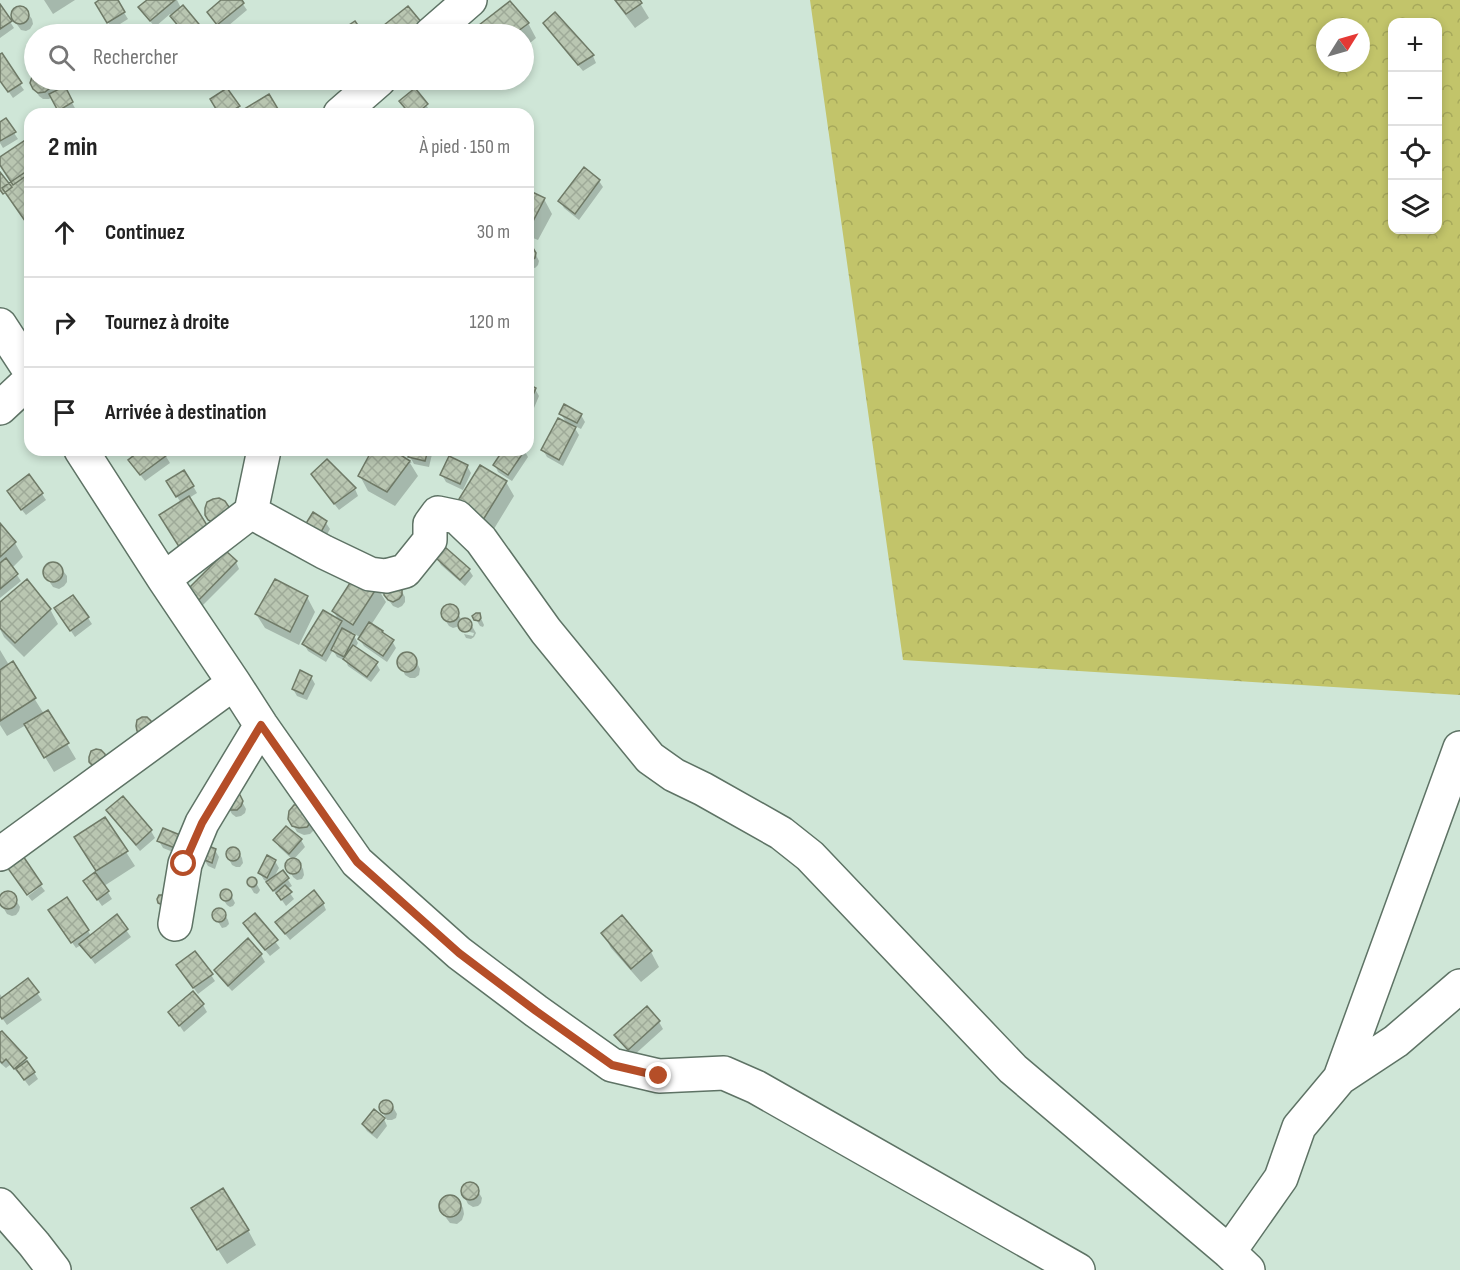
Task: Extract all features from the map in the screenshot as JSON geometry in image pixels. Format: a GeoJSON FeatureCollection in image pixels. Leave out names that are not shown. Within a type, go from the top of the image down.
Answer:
{"type":"FeatureCollection","features":[{"type":"Feature","properties":{"kind":"street"},"geometry":{"type":"LineString","coordinates":[[442,24],[470,0]]}},
{"type":"Feature","properties":{"kind":"street"},"geometry":{"type":"LineString","coordinates":[[347,108],[368,90]]}},
{"type":"Feature","properties":{"kind":"street"},"geometry":{"type":"LineString","coordinates":[[0,325],[24,362]]}},
{"type":"Feature","properties":{"kind":"street"},"geometry":{"type":"LineString","coordinates":[[0,408],[24,386]]}},
{"type":"Feature","properties":{"kind":"street"},"geometry":{"type":"LineString","coordinates":[[85,456],[261,725],[357,862],[459,953],[612,1065],[659,1076],[723,1073],[766,1093],[1078,1270]]}},
{"type":"Feature","properties":{"kind":"street"},"geometry":{"type":"LineString","coordinates":[[164,579],[251,512],[263,456]]}},
{"type":"Feature","properties":{"kind":"street"},"geometry":{"type":"LineString","coordinates":[[251,512],[370,574],[386,576],[405,571],[430,540],[430,524],[438,513],[457,517],[481,540],[546,631],[650,758],[674,775],[781,833],[810,856],[1013,1069],[1239,1261],[1281,1178],[1299,1127],[1340,1078],[1396,1041],[1460,986]]}},
{"type":"Feature","properties":{"kind":"street"},"geometry":{"type":"LineString","coordinates":[[0,854],[234,683]]}},
{"type":"Feature","properties":{"kind":"street"},"geometry":{"type":"LineString","coordinates":[[174,924],[184,864],[202,823],[261,725]]}},
{"type":"Feature","properties":{"kind":"street"},"geometry":{"type":"LineString","coordinates":[[1340,1078],[1460,748]]}},
{"type":"Feature","properties":{"kind":"street"},"geometry":{"type":"LineString","coordinates":[[0,1205],[54,1270]]}},
{"type":"Feature","properties":{"kind":"green space"},"geometry":{"type":"Polygon","coordinates":[[[810,0],[1460,0],[1460,695],[903,660],[810,0]]]}},
{"type":"Feature","properties":{"kind":"building"},"geometry":{"type":"Polygon","coordinates":[[[99,0],[118,0],[125,12],[107,23],[95,3],[99,0]]]}},
{"type":"Feature","properties":{"kind":"building"},"geometry":{"type":"Polygon","coordinates":[[[147,0],[175,0],[150,21],[138,7],[147,0]]]}},
{"type":"Feature","properties":{"kind":"building"},"geometry":{"type":"Polygon","coordinates":[[[221,0],[242,0],[244,3],[218,24],[207,12],[221,0]]]}},
{"type":"Feature","properties":{"kind":"building"},"geometry":{"type":"Polygon","coordinates":[[[615,0],[640,0],[642,3],[626,14],[615,0]]]}},
{"type":"Feature","properties":{"kind":"building"},"geometry":{"type":"Polygon","coordinates":[[[510,1],[529,23],[528,24],[480,24],[510,1]]]}},
{"type":"Feature","properties":{"kind":"building"},"geometry":{"type":"Polygon","coordinates":[[[0,4],[12,21],[0,29],[0,4]]]}},
{"type":"Feature","properties":{"kind":"building"},"geometry":{"type":"Polygon","coordinates":[[[183,5],[199,24],[177,24],[170,16],[183,5]]]}},
{"type":"Feature","properties":{"kind":"building"},"geometry":{"type":"Polygon","coordinates":[[[20,6],[28,11],[29,15],[24,23],[20,24],[12,19],[11,15],[16,7],[20,6]]]}},
{"type":"Feature","properties":{"kind":"building"},"geometry":{"type":"Polygon","coordinates":[[[408,6],[422,23],[421,24],[385,24],[408,6]]]}},
{"type":"Feature","properties":{"kind":"building"},"geometry":{"type":"Polygon","coordinates":[[[555,12],[594,55],[578,65],[543,23],[555,12]]]}},
{"type":"Feature","properties":{"kind":"building"},"geometry":{"type":"Polygon","coordinates":[[[2,53],[22,83],[8,92],[0,81],[0,54],[2,53]]]}},
{"type":"Feature","properties":{"kind":"building"},"geometry":{"type":"Polygon","coordinates":[[[34,90],[48,90],[45,92],[38,93],[34,90]]]}},
{"type":"Feature","properties":{"kind":"building"},"geometry":{"type":"Polygon","coordinates":[[[57,90],[67,90],[73,102],[63,108],[56,108],[49,94],[57,90]]]}},
{"type":"Feature","properties":{"kind":"building"},"geometry":{"type":"Polygon","coordinates":[[[224,90],[228,90],[240,106],[215,108],[210,99],[224,90]]]}},
{"type":"Feature","properties":{"kind":"building"},"geometry":{"type":"Polygon","coordinates":[[[413,90],[417,90],[428,104],[423,108],[405,108],[399,101],[413,90]]]}},
{"type":"Feature","properties":{"kind":"building"},"geometry":{"type":"Polygon","coordinates":[[[269,94],[277,108],[246,108],[269,94]]]}},
{"type":"Feature","properties":{"kind":"building"},"geometry":{"type":"Polygon","coordinates":[[[6,118],[16,132],[0,141],[0,122],[6,118]]]}},
{"type":"Feature","properties":{"kind":"building"},"geometry":{"type":"Polygon","coordinates":[[[24,141],[24,177],[13,185],[0,165],[0,157],[24,141]]]}},
{"type":"Feature","properties":{"kind":"building"},"geometry":{"type":"Polygon","coordinates":[[[584,167],[600,180],[575,214],[558,201],[584,167]]]}},
{"type":"Feature","properties":{"kind":"building"},"geometry":{"type":"Polygon","coordinates":[[[0,172],[12,187],[3,194],[0,190],[0,172]]]}},
{"type":"Feature","properties":{"kind":"building"},"geometry":{"type":"Polygon","coordinates":[[[24,173],[24,219],[2,188],[24,173]]]}},
{"type":"Feature","properties":{"kind":"building"},"geometry":{"type":"Polygon","coordinates":[[[534,193],[545,198],[534,219],[534,193]]]}},
{"type":"Feature","properties":{"kind":"building"},"geometry":{"type":"Polygon","coordinates":[[[564,404],[582,414],[577,423],[559,414],[564,404]]]}},
{"type":"Feature","properties":{"kind":"building"},"geometry":{"type":"Polygon","coordinates":[[[558,418],[576,427],[559,460],[541,450],[558,418]]]}},
{"type":"Feature","properties":{"kind":"building"},"geometry":{"type":"Polygon","coordinates":[[[133,456],[166,456],[140,475],[128,460],[133,456]]]}},
{"type":"Feature","properties":{"kind":"building"},"geometry":{"type":"Polygon","coordinates":[[[369,456],[402,456],[410,461],[387,492],[358,476],[369,456]]]}},
{"type":"Feature","properties":{"kind":"building"},"geometry":{"type":"Polygon","coordinates":[[[408,456],[426,456],[425,461],[408,456]]]}},
{"type":"Feature","properties":{"kind":"building"},"geometry":{"type":"Polygon","coordinates":[[[449,456],[468,465],[460,484],[440,475],[449,456]]]}},
{"type":"Feature","properties":{"kind":"building"},"geometry":{"type":"Polygon","coordinates":[[[499,456],[521,456],[508,475],[493,465],[499,456]]]}},
{"type":"Feature","properties":{"kind":"building"},"geometry":{"type":"Polygon","coordinates":[[[327,459],[356,488],[334,504],[311,474],[327,459]]]}},
{"type":"Feature","properties":{"kind":"building"},"geometry":{"type":"Polygon","coordinates":[[[480,465],[507,481],[478,528],[451,512],[480,465]]]}},
{"type":"Feature","properties":{"kind":"building"},"geometry":{"type":"Polygon","coordinates":[[[184,470],[194,486],[176,497],[166,481],[184,470]]]}},
{"type":"Feature","properties":{"kind":"building"},"geometry":{"type":"Polygon","coordinates":[[[29,474],[43,493],[21,510],[7,491],[29,474]]]}},
{"type":"Feature","properties":{"kind":"building"},"geometry":{"type":"Polygon","coordinates":[[[189,496],[213,535],[183,553],[159,515],[189,496]]]}},
{"type":"Feature","properties":{"kind":"building"},"geometry":{"type":"Polygon","coordinates":[[[219,498],[229,507],[229,513],[214,523],[205,515],[205,508],[207,502],[219,498]]]}},
{"type":"Feature","properties":{"kind":"building"},"geometry":{"type":"Polygon","coordinates":[[[313,512],[327,521],[320,534],[305,525],[313,512]]]}},
{"type":"Feature","properties":{"kind":"building"},"geometry":{"type":"Polygon","coordinates":[[[0,523],[16,542],[0,557],[0,523]]]}},
{"type":"Feature","properties":{"kind":"building"},"geometry":{"type":"Polygon","coordinates":[[[445,547],[470,569],[460,580],[436,558],[445,547]]]}},
{"type":"Feature","properties":{"kind":"building"},"geometry":{"type":"Polygon","coordinates":[[[226,551],[237,561],[192,607],[181,596],[226,551]]]}},
{"type":"Feature","properties":{"kind":"building"},"geometry":{"type":"Polygon","coordinates":[[[6,558],[18,574],[0,589],[0,563],[6,558]]]}},
{"type":"Feature","properties":{"kind":"building"},"geometry":{"type":"Polygon","coordinates":[[[49,562],[57,562],[63,568],[63,576],[57,582],[49,582],[43,576],[43,568],[49,562]]]}},
{"type":"Feature","properties":{"kind":"building"},"geometry":{"type":"Polygon","coordinates":[[[357,572],[378,586],[353,625],[332,611],[357,572]]]}},
{"type":"Feature","properties":{"kind":"building"},"geometry":{"type":"Polygon","coordinates":[[[27,579],[51,609],[15,643],[0,628],[0,602],[27,579]]]}},
{"type":"Feature","properties":{"kind":"building"},"geometry":{"type":"Polygon","coordinates":[[[275,579],[308,596],[290,632],[255,614],[275,579]]]}},
{"type":"Feature","properties":{"kind":"building"},"geometry":{"type":"Polygon","coordinates":[[[384,589],[402,589],[402,595],[393,602],[384,595],[384,589]]]}},
{"type":"Feature","properties":{"kind":"building"},"geometry":{"type":"Polygon","coordinates":[[[73,595],[89,617],[70,631],[54,608],[73,595]]]}},
{"type":"Feature","properties":{"kind":"building"},"geometry":{"type":"Polygon","coordinates":[[[450,604],[456,607],[459,613],[456,619],[450,622],[444,619],[441,613],[444,607],[450,604]]]}},
{"type":"Feature","properties":{"kind":"building"},"geometry":{"type":"Polygon","coordinates":[[[323,610],[342,621],[322,656],[302,644],[323,610]]]}},
{"type":"Feature","properties":{"kind":"building"},"geometry":{"type":"Polygon","coordinates":[[[480,613],[479,621],[474,620],[472,616],[480,613]]]}},
{"type":"Feature","properties":{"kind":"building"},"geometry":{"type":"Polygon","coordinates":[[[462,618],[468,618],[472,625],[468,632],[462,632],[458,628],[458,622],[462,618]]]}},
{"type":"Feature","properties":{"kind":"building"},"geometry":{"type":"Polygon","coordinates":[[[369,622],[394,640],[383,656],[358,639],[369,622]]]}},
{"type":"Feature","properties":{"kind":"building"},"geometry":{"type":"Polygon","coordinates":[[[342,628],[355,635],[344,657],[331,650],[342,628]]]}},
{"type":"Feature","properties":{"kind":"building"},"geometry":{"type":"Polygon","coordinates":[[[353,645],[378,662],[367,677],[343,659],[353,645]]]}},
{"type":"Feature","properties":{"kind":"building"},"geometry":{"type":"Polygon","coordinates":[[[407,652],[414,655],[417,662],[414,669],[407,672],[400,669],[397,662],[400,655],[407,652]]]}},
{"type":"Feature","properties":{"kind":"building"},"geometry":{"type":"Polygon","coordinates":[[[13,661],[36,698],[0,721],[0,670],[13,661]]]}},
{"type":"Feature","properties":{"kind":"building"},"geometry":{"type":"Polygon","coordinates":[[[300,670],[312,676],[303,694],[292,689],[300,670]]]}},
{"type":"Feature","properties":{"kind":"building"},"geometry":{"type":"Polygon","coordinates":[[[48,710],[69,743],[44,758],[24,724],[48,710]]]}},
{"type":"Feature","properties":{"kind":"building"},"geometry":{"type":"Polygon","coordinates":[[[147,717],[153,726],[142,734],[137,731],[136,726],[137,720],[147,717]]]}},
{"type":"Feature","properties":{"kind":"building"},"geometry":{"type":"Polygon","coordinates":[[[96,749],[105,754],[106,760],[93,766],[89,762],[89,757],[91,751],[96,749]]]}},
{"type":"Feature","properties":{"kind":"building"},"geometry":{"type":"Polygon","coordinates":[[[236,792],[243,801],[237,810],[231,810],[226,807],[236,792]]]}},
{"type":"Feature","properties":{"kind":"building"},"geometry":{"type":"Polygon","coordinates":[[[123,796],[152,830],[136,845],[106,810],[123,796]]]}},
{"type":"Feature","properties":{"kind":"building"},"geometry":{"type":"Polygon","coordinates":[[[302,804],[312,821],[307,827],[299,828],[292,826],[288,819],[289,811],[294,805],[302,804]]]}},
{"type":"Feature","properties":{"kind":"building"},"geometry":{"type":"Polygon","coordinates":[[[105,817],[128,851],[96,871],[74,837],[105,817]]]}},
{"type":"Feature","properties":{"kind":"building"},"geometry":{"type":"Polygon","coordinates":[[[286,826],[302,839],[289,854],[273,840],[286,826]]]}},
{"type":"Feature","properties":{"kind":"building"},"geometry":{"type":"Polygon","coordinates":[[[163,828],[180,835],[175,848],[157,841],[163,828]]]}},
{"type":"Feature","properties":{"kind":"building"},"geometry":{"type":"Polygon","coordinates":[[[206,845],[216,849],[212,863],[202,859],[206,845]]]}},
{"type":"Feature","properties":{"kind":"building"},"geometry":{"type":"Polygon","coordinates":[[[233,847],[238,849],[240,854],[238,859],[233,861],[228,859],[226,854],[228,849],[233,847]]]}},
{"type":"Feature","properties":{"kind":"building"},"geometry":{"type":"Polygon","coordinates":[[[267,855],[276,860],[267,878],[258,873],[267,855]]]}},
{"type":"Feature","properties":{"kind":"building"},"geometry":{"type":"Polygon","coordinates":[[[23,856],[42,884],[27,895],[7,867],[23,856]]]}},
{"type":"Feature","properties":{"kind":"building"},"geometry":{"type":"Polygon","coordinates":[[[293,858],[301,866],[293,874],[285,866],[293,858]]]}},
{"type":"Feature","properties":{"kind":"building"},"geometry":{"type":"Polygon","coordinates":[[[283,870],[289,878],[273,891],[266,882],[283,870]]]}},
{"type":"Feature","properties":{"kind":"building"},"geometry":{"type":"Polygon","coordinates":[[[95,872],[109,891],[97,900],[83,881],[95,872]]]}},
{"type":"Feature","properties":{"kind":"building"},"geometry":{"type":"Polygon","coordinates":[[[252,877],[257,882],[252,887],[247,882],[252,877]]]}},
{"type":"Feature","properties":{"kind":"building"},"geometry":{"type":"Polygon","coordinates":[[[285,885],[292,892],[281,900],[276,893],[285,885]]]}},
{"type":"Feature","properties":{"kind":"building"},"geometry":{"type":"Polygon","coordinates":[[[226,889],[232,895],[226,901],[220,895],[226,889]]]}},
{"type":"Feature","properties":{"kind":"building"},"geometry":{"type":"Polygon","coordinates":[[[314,890],[324,903],[285,934],[275,922],[314,890]]]}},
{"type":"Feature","properties":{"kind":"building"},"geometry":{"type":"Polygon","coordinates":[[[8,891],[14,894],[17,900],[14,906],[8,909],[2,906],[-1,900],[2,894],[8,891]]]}},
{"type":"Feature","properties":{"kind":"building"},"geometry":{"type":"Polygon","coordinates":[[[159,895],[164,895],[162,905],[158,903],[159,895]]]}},
{"type":"Feature","properties":{"kind":"building"},"geometry":{"type":"Polygon","coordinates":[[[67,897],[89,930],[71,943],[48,910],[67,897]]]}},
{"type":"Feature","properties":{"kind":"building"},"geometry":{"type":"Polygon","coordinates":[[[219,908],[224,910],[226,915],[224,920],[219,922],[214,920],[212,915],[214,910],[219,908]]]}},
{"type":"Feature","properties":{"kind":"building"},"geometry":{"type":"Polygon","coordinates":[[[255,913],[278,940],[265,950],[243,923],[255,913]]]}},
{"type":"Feature","properties":{"kind":"building"},"geometry":{"type":"Polygon","coordinates":[[[117,914],[128,929],[91,958],[79,944],[117,914]]]}},
{"type":"Feature","properties":{"kind":"building"},"geometry":{"type":"Polygon","coordinates":[[[622,915],[652,951],[631,969],[601,933],[622,915]]]}},
{"type":"Feature","properties":{"kind":"building"},"geometry":{"type":"Polygon","coordinates":[[[248,938],[262,954],[228,986],[214,970],[248,938]]]}},
{"type":"Feature","properties":{"kind":"building"},"geometry":{"type":"Polygon","coordinates":[[[195,951],[213,974],[193,988],[176,965],[195,951]]]}},
{"type":"Feature","properties":{"kind":"building"},"geometry":{"type":"Polygon","coordinates":[[[28,978],[39,992],[2,1019],[0,999],[28,978]]]}},
{"type":"Feature","properties":{"kind":"building"},"geometry":{"type":"Polygon","coordinates":[[[193,991],[204,1004],[179,1026],[168,1012],[193,991]]]}},
{"type":"Feature","properties":{"kind":"building"},"geometry":{"type":"Polygon","coordinates":[[[647,1006],[660,1021],[628,1050],[614,1035],[647,1006]]]}},
{"type":"Feature","properties":{"kind":"building"},"geometry":{"type":"Polygon","coordinates":[[[2,1031],[27,1058],[14,1069],[6,1059],[2,1063],[0,1061],[0,1032],[2,1031]]]}},
{"type":"Feature","properties":{"kind":"building"},"geometry":{"type":"Polygon","coordinates":[[[27,1061],[35,1072],[24,1080],[16,1069],[27,1061]]]}},
{"type":"Feature","properties":{"kind":"building"},"geometry":{"type":"Polygon","coordinates":[[[383,1100],[389,1100],[393,1107],[389,1114],[383,1114],[379,1110],[379,1104],[383,1100]]]}},
{"type":"Feature","properties":{"kind":"building"},"geometry":{"type":"Polygon","coordinates":[[[374,1109],[385,1118],[372,1133],[362,1124],[374,1109]]]}},
{"type":"Feature","properties":{"kind":"building"},"geometry":{"type":"Polygon","coordinates":[[[470,1182],[476,1185],[479,1191],[476,1197],[470,1200],[464,1197],[461,1191],[464,1185],[470,1182]]]}},
{"type":"Feature","properties":{"kind":"building"},"geometry":{"type":"Polygon","coordinates":[[[223,1188],[249,1230],[217,1250],[191,1208],[223,1188]]]}},
{"type":"Feature","properties":{"kind":"building"},"geometry":{"type":"Polygon","coordinates":[[[446,1195],[454,1195],[461,1202],[461,1210],[454,1217],[446,1217],[439,1210],[439,1202],[446,1195]]]}},
{"type":"Feature","properties":{"kind":"route"},"geometry":{"type":"LineString","coordinates":[[184,864],[202,823],[261,725],[357,862],[459,953],[612,1065],[659,1076]]}}]}
